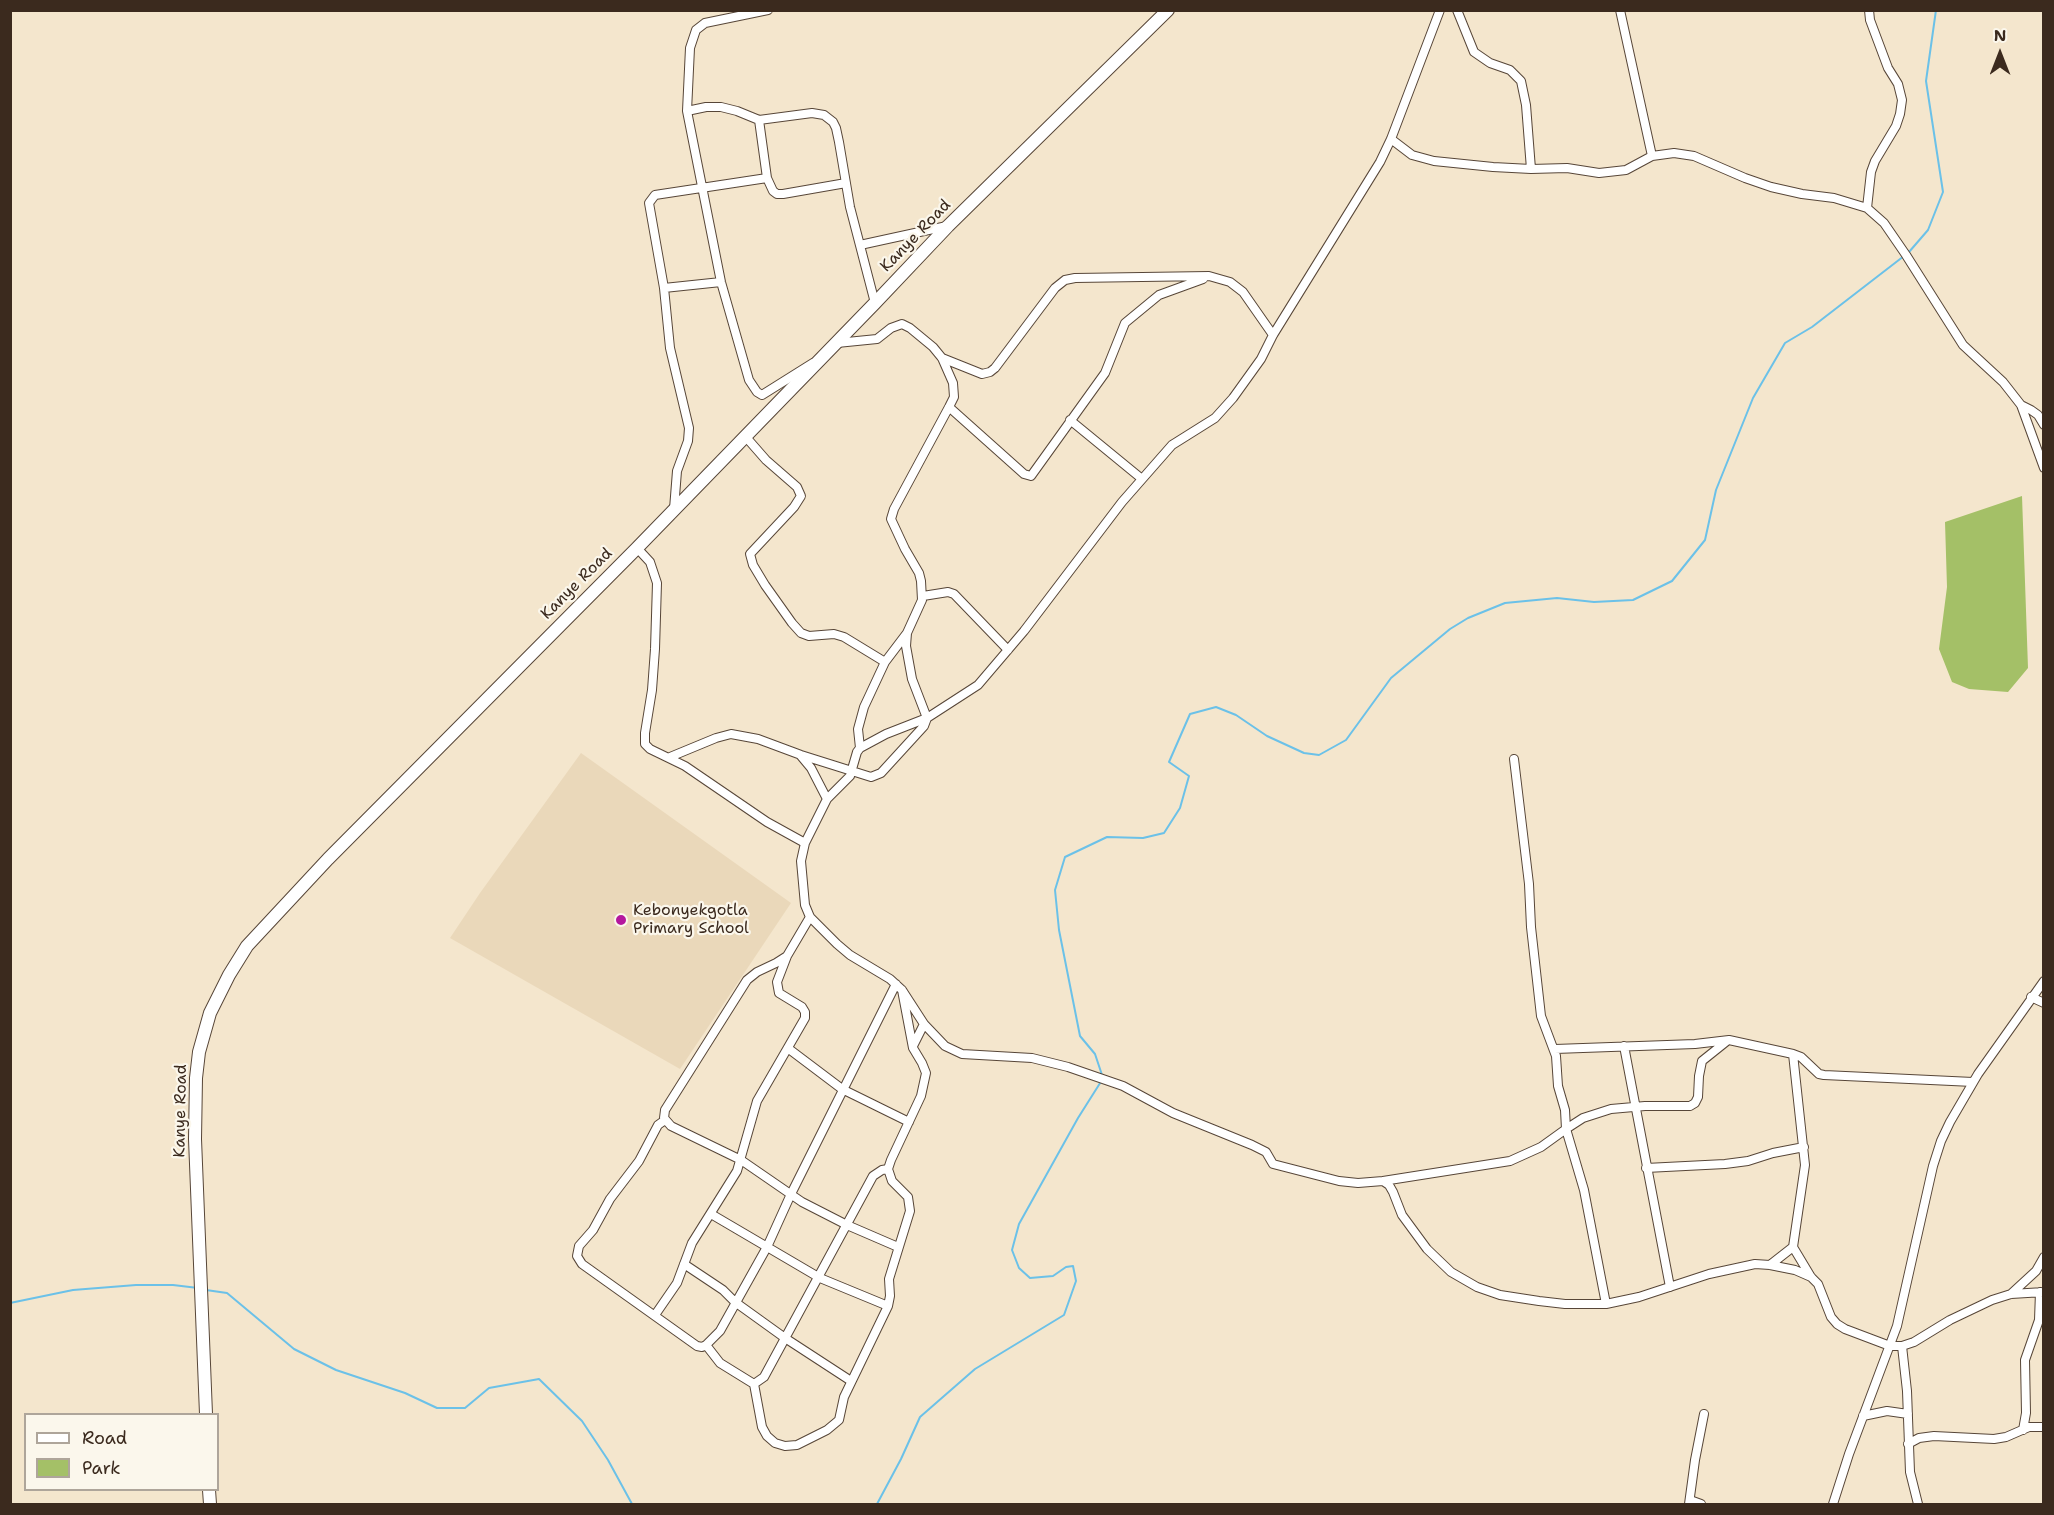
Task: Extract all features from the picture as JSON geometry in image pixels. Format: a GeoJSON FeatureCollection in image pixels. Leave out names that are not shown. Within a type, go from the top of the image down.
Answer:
{"type":"FeatureCollection","features":[{"type":"Feature","properties":{"kind":"main road","name":"Kanye Road"},"geometry":{"type":"LineString","coordinates":[[206,1413],[195,1139],[196,1078],[199,1052],[210,1012],[247,946],[328,859],[637,548],[948,226],[1168,10]]}},
{"type":"Feature","properties":{"kind":"street"},"geometry":{"type":"LineString","coordinates":[[768,10],[705,23],[696,30],[690,48],[687,111],[721,282],[749,380],[757,393],[768,393],[796,372],[819,360]]}},
{"type":"Feature","properties":{"kind":"street"},"geometry":{"type":"LineString","coordinates":[[1440,10],[1380,162],[1273,335],[1261,359],[1233,398],[1215,418],[1181,438],[1122,502],[1048,601],[978,685],[927,718],[886,734],[860,748],[852,771],[845,782],[827,799],[805,843],[801,861],[802,894],[805,905],[810,917],[850,955],[899,987],[924,1024],[945,1046],[962,1054],[1032,1058],[1068,1067],[1123,1086],[1173,1113],[1239,1138],[1266,1152],[1273,1164],[1339,1181],[1358,1183],[1383,1181],[1510,1161],[1541,1147],[1596,1112],[1636,1107],[1690,1106],[1695,1103],[1698,1096],[1702,1061],[1729,1040]]}},
{"type":"Feature","properties":{"kind":"street"},"geometry":{"type":"LineString","coordinates":[[1457,10],[1474,52],[1490,63],[1510,70],[1521,81],[1526,105],[1531,169]]}},
{"type":"Feature","properties":{"kind":"street"},"geometry":{"type":"LineString","coordinates":[[1620,10],[1652,156]]}},
{"type":"Feature","properties":{"kind":"street"},"geometry":{"type":"LineString","coordinates":[[1867,208],[1871,172],[1896,126],[1902,100],[1898,84],[1888,68],[1870,20],[1869,10]]}},
{"type":"Feature","properties":{"kind":"street"},"geometry":{"type":"LineString","coordinates":[[687,111],[721,107],[759,120],[813,113],[824,115],[833,122],[838,135],[846,183],[875,303]]}},
{"type":"Feature","properties":{"kind":"street"},"geometry":{"type":"LineString","coordinates":[[759,120],[767,178],[773,192],[777,194],[846,183]]}},
{"type":"Feature","properties":{"kind":"street"},"geometry":{"type":"LineString","coordinates":[[1391,139],[1412,155],[1434,161],[1531,169],[1567,168],[1599,173],[1616,172],[1636,166],[1652,156],[1674,153],[1694,156],[1771,187],[1834,198],[1867,208],[1884,223],[1963,345],[2002,382],[2021,405],[2038,415],[2043,425]]}},
{"type":"Feature","properties":{"kind":"street"},"geometry":{"type":"LineString","coordinates":[[674,509],[677,471],[688,441],[689,428],[670,348],[664,288],[649,203],[655,195],[767,178]]}},
{"type":"Feature","properties":{"kind":"street"},"geometry":{"type":"LineString","coordinates":[[860,245],[948,226]]}},
{"type":"Feature","properties":{"kind":"street"},"geometry":{"type":"LineString","coordinates":[[942,358],[982,374],[990,372],[1055,288],[1065,279],[1086,277],[1209,276],[1230,282],[1243,292],[1273,335]]}},
{"type":"Feature","properties":{"kind":"street"},"geometry":{"type":"LineString","coordinates":[[949,407],[1028,476],[1034,474],[1105,373],[1125,323],[1159,295],[1209,276]]}},
{"type":"Feature","properties":{"kind":"street"},"geometry":{"type":"LineString","coordinates":[[664,288],[721,282]]}},
{"type":"Feature","properties":{"kind":"street"},"geometry":{"type":"LineString","coordinates":[[836,343],[877,339],[891,328],[902,324],[933,347],[942,358],[953,383],[954,397],[891,514],[892,523],[920,573],[923,596],[907,633],[885,662],[862,714],[858,729],[860,748]]}},
{"type":"Feature","properties":{"kind":"street"},"geometry":{"type":"LineString","coordinates":[[2021,405],[2043,468]]}},
{"type":"Feature","properties":{"kind":"street"},"geometry":{"type":"LineString","coordinates":[[1070,420],[1143,479]]}},
{"type":"Feature","properties":{"kind":"street"},"geometry":{"type":"LineString","coordinates":[[745,436],[797,488],[801,496],[794,507],[750,554],[753,565],[770,594],[801,633],[809,636],[834,634],[844,637],[885,662]]}},
{"type":"Feature","properties":{"kind":"street"},"geometry":{"type":"LineString","coordinates":[[637,548],[650,562],[657,583],[654,659],[645,741],[650,749],[670,757],[768,822],[805,843]]}},
{"type":"Feature","properties":{"kind":"street"},"geometry":{"type":"LineString","coordinates":[[923,596],[948,592],[954,594],[1008,650]]}},
{"type":"Feature","properties":{"kind":"street"},"geometry":{"type":"LineString","coordinates":[[670,757],[731,734],[758,739],[871,777],[881,773],[921,731],[927,718],[912,679],[906,646],[907,633]]}},
{"type":"Feature","properties":{"kind":"street"},"geometry":{"type":"LineString","coordinates":[[801,755],[827,799]]}},
{"type":"Feature","properties":{"kind":"street"},"geometry":{"type":"LineString","coordinates":[[1514,759],[1529,884],[1531,927],[1541,1017],[1555,1049],[1558,1086],[1565,1110],[1566,1129],[1584,1191],[1606,1304]]}},
{"type":"Feature","properties":{"kind":"street"},"geometry":{"type":"LineString","coordinates":[[655,1315],[677,1283],[692,1243],[729,1186],[741,1160],[757,1101],[789,1049],[806,1014],[800,1005],[778,991],[777,982],[787,956],[810,917]]}},
{"type":"Feature","properties":{"kind":"street"},"geometry":{"type":"LineString","coordinates":[[787,956],[747,980],[665,1110],[665,1120],[671,1126],[741,1160],[790,1194],[847,1225],[898,1247]]}},
{"type":"Feature","properties":{"kind":"street"},"geometry":{"type":"LineString","coordinates":[[1833,1504],[1849,1454],[1897,1326],[1933,1166],[1950,1122],[2000,1040],[2043,981]]}},
{"type":"Feature","properties":{"kind":"street"},"geometry":{"type":"LineString","coordinates":[[706,1345],[720,1363],[754,1384],[759,1414],[765,1432],[775,1443],[788,1447],[797,1445],[835,1424],[840,1416],[844,1397],[888,1306],[889,1278],[909,1218],[910,1203],[905,1193],[892,1181],[888,1169],[921,1096],[925,1068],[899,987]]}},
{"type":"Feature","properties":{"kind":"street"},"geometry":{"type":"LineString","coordinates":[[665,1120],[660,1123],[639,1161],[610,1199],[593,1230],[579,1246],[578,1259],[697,1346],[706,1345],[720,1331],[768,1247],[790,1194],[842,1089],[899,987]]}},
{"type":"Feature","properties":{"kind":"street"},"geometry":{"type":"LineString","coordinates":[[2031,998],[2043,1003]]}},
{"type":"Feature","properties":{"kind":"street"},"geometry":{"type":"LineString","coordinates":[[915,1042],[924,1024]]}},
{"type":"Feature","properties":{"kind":"street"},"geometry":{"type":"LineString","coordinates":[[915,1042],[935,1037]]}},
{"type":"Feature","properties":{"kind":"street"},"geometry":{"type":"LineString","coordinates":[[1555,1049],[1695,1044],[1729,1040],[1802,1057],[1819,1074],[1824,1075],[1973,1082]]}},
{"type":"Feature","properties":{"kind":"street"},"geometry":{"type":"LineString","coordinates":[[1624,1047],[1670,1287]]}},
{"type":"Feature","properties":{"kind":"street"},"geometry":{"type":"LineString","coordinates":[[789,1049],[842,1089],[909,1122]]}},
{"type":"Feature","properties":{"kind":"street"},"geometry":{"type":"LineString","coordinates":[[1793,1054],[1804,1147],[1804,1182],[1793,1247],[1810,1277]]}},
{"type":"Feature","properties":{"kind":"street"},"geometry":{"type":"LineString","coordinates":[[1646,1168],[1725,1164],[1804,1147]]}},
{"type":"Feature","properties":{"kind":"street"},"geometry":{"type":"LineString","coordinates":[[754,1384],[764,1377],[873,1176],[888,1169]]}},
{"type":"Feature","properties":{"kind":"street"},"geometry":{"type":"LineString","coordinates":[[1383,1181],[1393,1192],[1402,1215],[1427,1249],[1464,1281],[1500,1295],[1565,1304],[1606,1304],[1639,1297],[1736,1268],[1755,1264],[1770,1265],[1795,1270],[1810,1277],[1818,1284],[1836,1324],[1890,1346],[1902,1346],[1914,1342],[1971,1309],[2011,1294],[2042,1292],[2039,1320],[2025,1360],[2026,1413],[2023,1430]]}},
{"type":"Feature","properties":{"kind":"street"},"geometry":{"type":"LineString","coordinates":[[711,1214],[819,1278],[888,1306]]}},
{"type":"Feature","properties":{"kind":"street"},"geometry":{"type":"LineString","coordinates":[[1770,1265],[1793,1247]]}},
{"type":"Feature","properties":{"kind":"street"},"geometry":{"type":"LineString","coordinates":[[2011,1294],[2036,1271],[2043,1257]]}},
{"type":"Feature","properties":{"kind":"street"},"geometry":{"type":"LineString","coordinates":[[684,1264],[723,1290],[735,1302],[785,1338],[851,1382]]}},
{"type":"Feature","properties":{"kind":"street"},"geometry":{"type":"LineString","coordinates":[[1902,1346],[1907,1391],[1910,1472],[1918,1504]]}},
{"type":"Feature","properties":{"kind":"street"},"geometry":{"type":"LineString","coordinates":[[1863,1416],[1887,1411],[1908,1414]]}},
{"type":"Feature","properties":{"kind":"street"},"geometry":{"type":"LineString","coordinates":[[1701,1504],[1690,1502],[1704,1414]]}},
{"type":"Feature","properties":{"kind":"street"},"geometry":{"type":"LineString","coordinates":[[1908,1444],[1919,1438],[1934,1436],[1994,1439],[2007,1437],[2037,1426],[2043,1427]]}},
{"type":"Feature","properties":{"kind":"shaded area","name":"Kebonyekgotla Primary School"},"geometry":{"type":"Polygon","coordinates":[[[581,753],[791,903],[680,1069],[450,938],[581,753]]]}},
{"type":"Feature","properties":{"kind":"green space"},"geometry":{"type":"Polygon","coordinates":[[[2022,496],[2028,668],[2008,692],[1969,689],[1952,682],[1939,649],[1947,587],[1945,522],[2022,496]]]}},
{"type":"Feature","properties":{"kind":"waterway"},"geometry":{"type":"LineString","coordinates":[[1909,252],[1928,230],[1943,192],[1926,81],[1936,10]]}},
{"type":"Feature","properties":{"kind":"waterway"},"geometry":{"type":"LineString","coordinates":[[1102,1075],[1095,1054],[1080,1036],[1059,930],[1055,890],[1065,857],[1107,837],[1143,838],[1164,833],[1180,808],[1189,776],[1169,762],[1190,714],[1216,707],[1236,715],[1267,736],[1304,753],[1319,755],[1346,740],[1391,678],[1450,629],[1468,618],[1505,603],[1557,598],[1594,602],[1633,600],[1672,581],[1705,540],[1716,490],[1753,398],[1785,343],[1812,327],[1904,256]]}},
{"type":"Feature","properties":{"kind":"waterway"},"geometry":{"type":"LineString","coordinates":[[877,1504],[920,1417],[975,1369],[1064,1315],[1076,1281],[1073,1266],[1066,1267],[1053,1276],[1030,1278],[1019,1268],[1012,1250],[1019,1224],[1078,1118],[1102,1080]]}},
{"type":"Feature","properties":{"kind":"waterway"},"geometry":{"type":"LineString","coordinates":[[10,1303],[73,1290],[136,1285],[198,1288]]}},
{"type":"Feature","properties":{"kind":"waterway"},"geometry":{"type":"LineString","coordinates":[[206,1290],[227,1293],[294,1349],[336,1370],[405,1393],[437,1408],[465,1408],[489,1388],[539,1379],[582,1421],[608,1460],[632,1504]]}},
{"type":"Feature","properties":{"kind":"place","name":"Kebonyekgotla Primary School"},"geometry":{"type":"Point","coordinates":[621,920]}}]}
